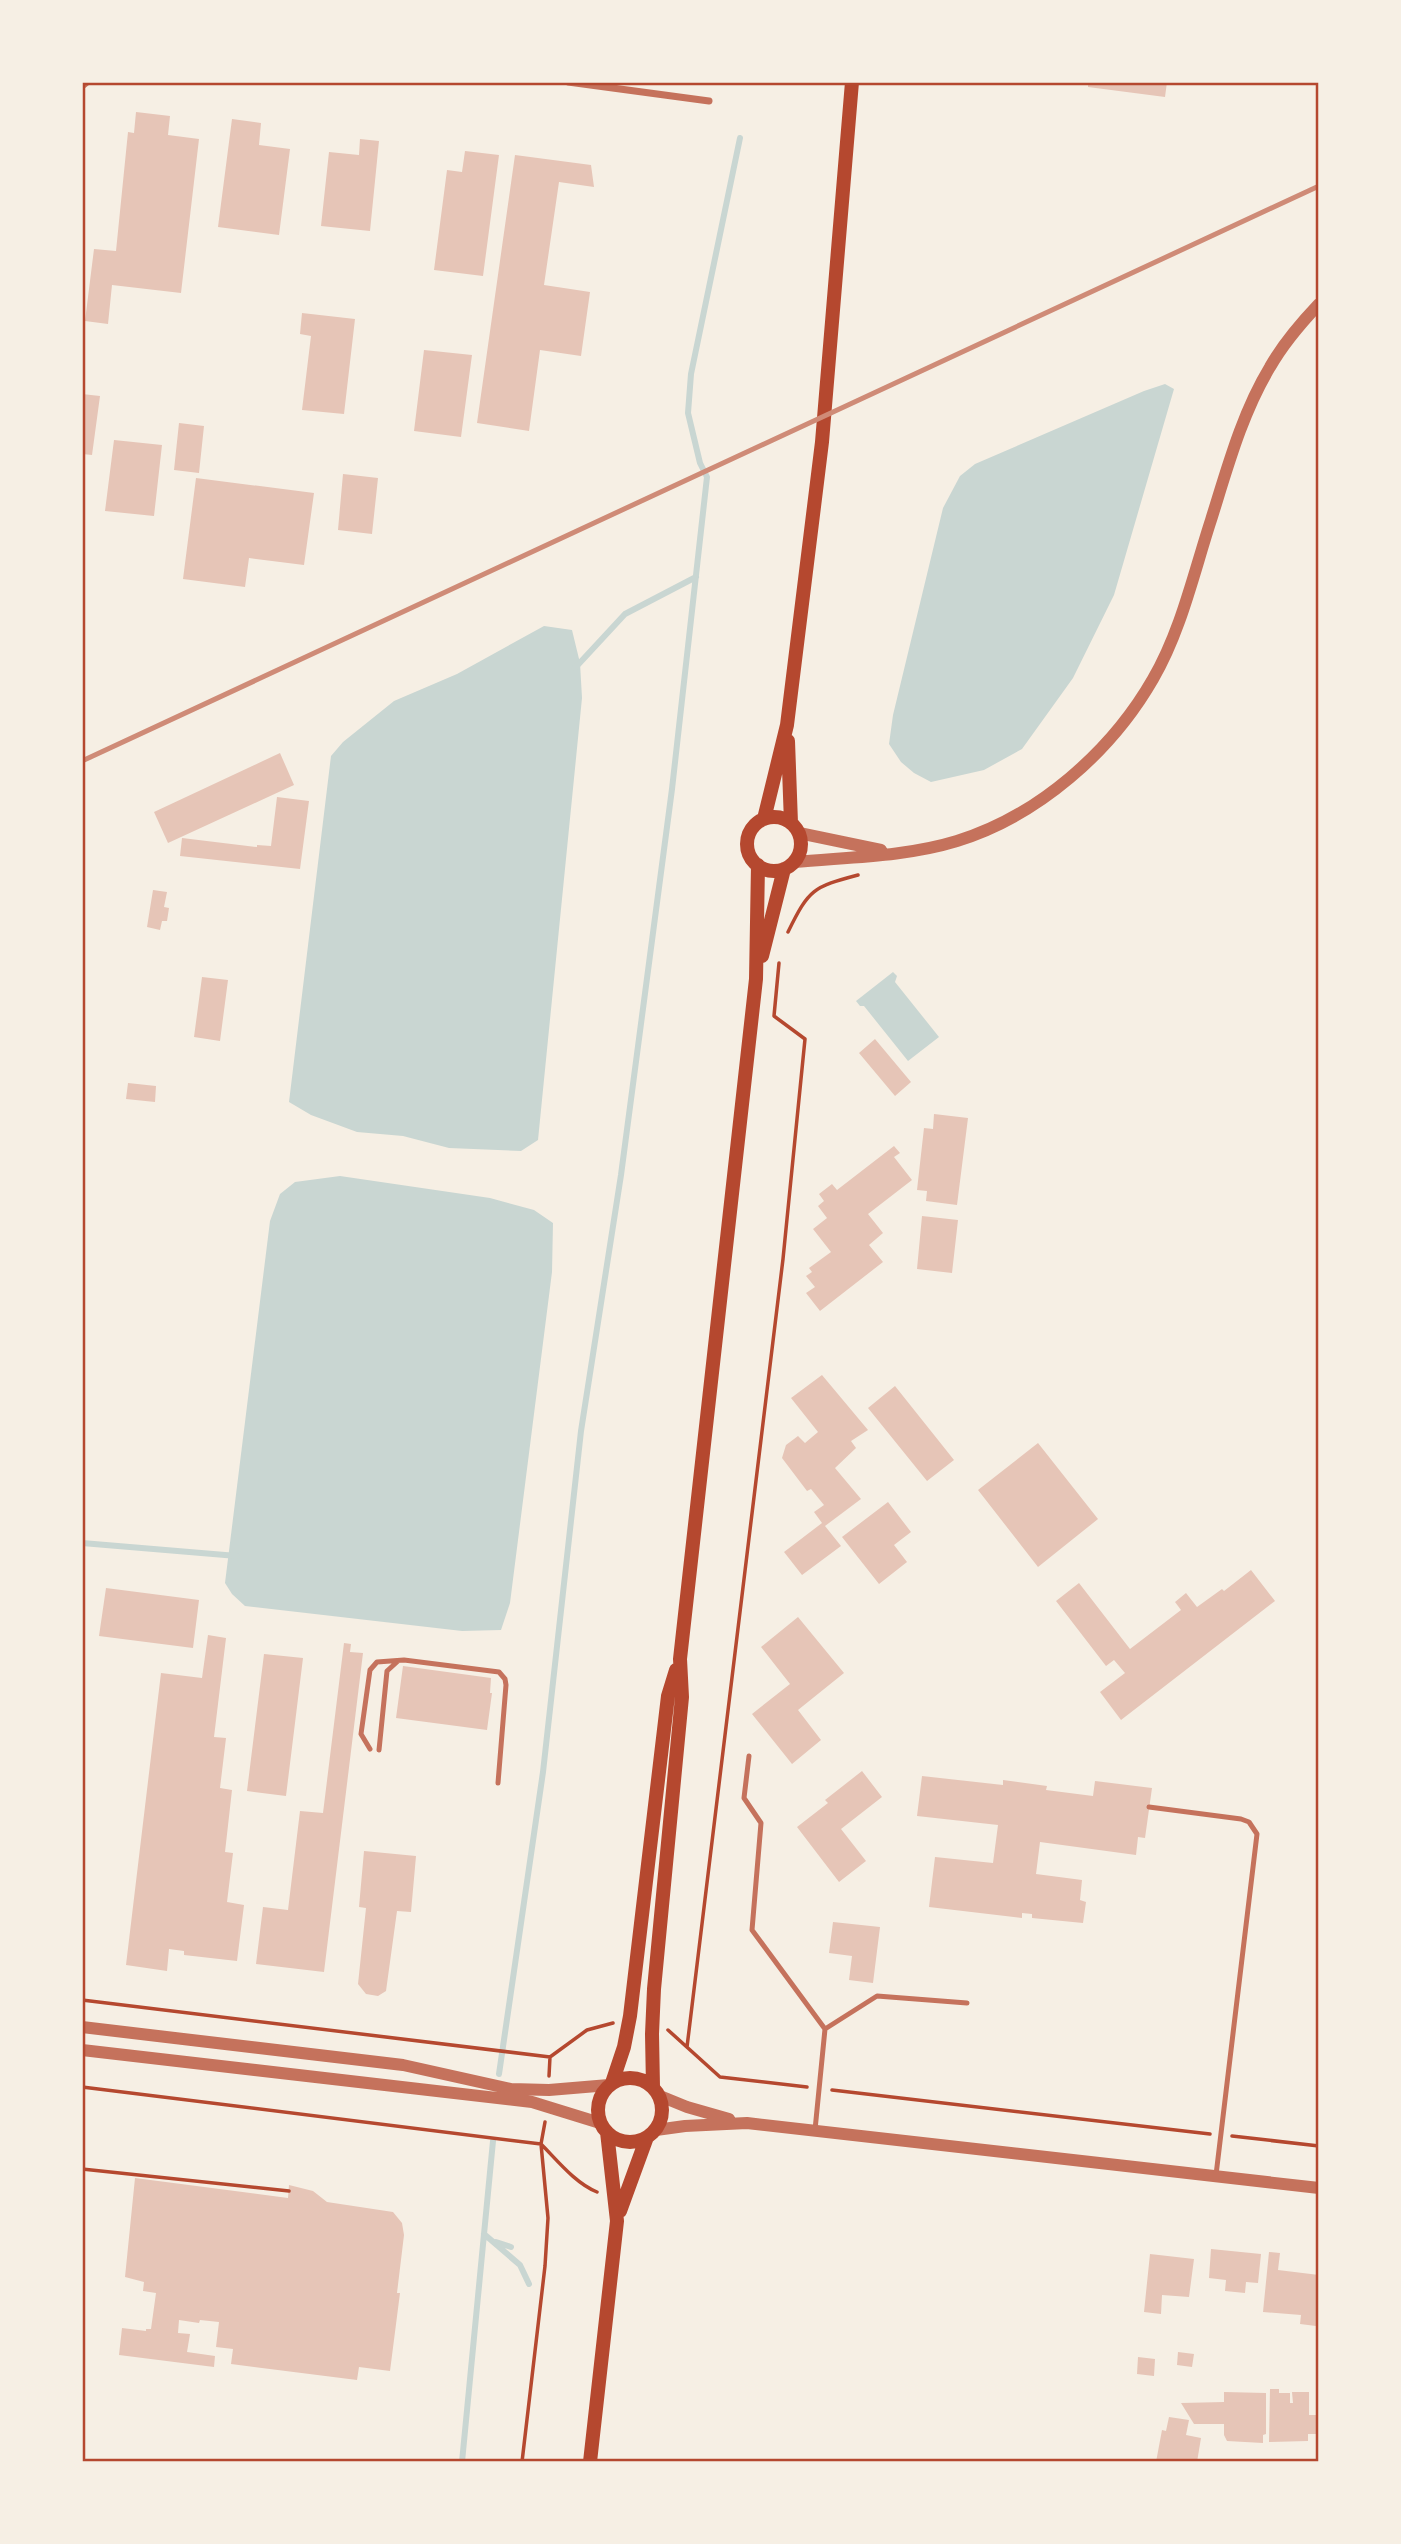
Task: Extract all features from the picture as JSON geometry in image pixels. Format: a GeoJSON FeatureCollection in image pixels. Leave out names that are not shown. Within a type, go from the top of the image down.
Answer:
{"type":"FeatureCollection","features":[{"type":"Feature","properties":{"kind":"main road"},"geometry":{"type":"LineString","coordinates":[[764,819],[788,725],[822,442],[852,82]]}},
{"type":"Feature","properties":{"kind":"main road"},"geometry":{"type":"LineString","coordinates":[[756,979],[789,866],[801,848],[795,828],[788,725]]}},
{"type":"Feature","properties":{"kind":"main road"},"geometry":{"type":"LineString","coordinates":[[789,866],[770,871],[758,865],[749,852],[748,836],[764,819],[778,818],[795,828]]}},
{"type":"Feature","properties":{"kind":"main road"},"geometry":{"type":"LineString","coordinates":[[590,2462],[617,2221],[636,2162],[661,2119],[662,2108],[657,2092],[654,1989],[682,1697],[680,1659],[756,979],[758,865]]}},
{"type":"Feature","properties":{"kind":"main road"},"geometry":{"type":"LineString","coordinates":[[617,2221],[603,2127],[597,2112],[599,2101],[610,2084],[624,2047],[630,2016],[668,1696],[680,1659]]}},
{"type":"Feature","properties":{"kind":"main road"},"geometry":{"type":"LineString","coordinates":[[610,2084],[622,2078],[633,2078],[644,2081],[657,2092]]}},
{"type":"Feature","properties":{"kind":"main road"},"geometry":{"type":"LineString","coordinates":[[603,2127],[626,2142],[637,2141],[651,2133]]}},
{"type":"Feature","properties":{"kind":"street"},"geometry":{"type":"LineString","coordinates":[[82,86],[87,82]]}},
{"type":"Feature","properties":{"kind":"street"},"geometry":{"type":"LineString","coordinates":[[568,82],[709,101]]}},
{"type":"Feature","properties":{"kind":"street"},"geometry":{"type":"LineString","coordinates":[[789,866],[897,853],[956,842],[989,829],[1017,815],[1071,777],[1127,718],[1154,678],[1172,637],[1223,480],[1249,411],[1270,367],[1319,304]]}},
{"type":"Feature","properties":{"kind":"street"},"geometry":{"type":"LineString","coordinates":[[795,828],[897,853]]}},
{"type":"Feature","properties":{"kind":"street"},"geometry":{"type":"LineString","coordinates":[[82,2027],[403,2065],[511,2089],[549,2090],[610,2084]]}},
{"type":"Feature","properties":{"kind":"street"},"geometry":{"type":"LineString","coordinates":[[82,2050],[532,2102],[603,2127]]}},
{"type":"Feature","properties":{"kind":"street"},"geometry":{"type":"LineString","coordinates":[[657,2092],[687,2107],[747,2123]]}},
{"type":"Feature","properties":{"kind":"street"},"geometry":{"type":"LineString","coordinates":[[651,2133],[685,2126],[747,2123],[1319,2188]]}},
{"type":"Feature","properties":{"kind":"lane"},"geometry":{"type":"LineString","coordinates":[[370,1749],[361,1734],[370,1670],[377,1662],[401,1660],[499,1672],[506,1685],[498,1783]]}},
{"type":"Feature","properties":{"kind":"lane"},"geometry":{"type":"LineString","coordinates":[[379,1750],[387,1671],[395,1662],[401,1660]]}},
{"type":"Feature","properties":{"kind":"lane"},"geometry":{"type":"LineString","coordinates":[[749,1756],[744,1798],[761,1823],[752,1930],[825,2029],[815,2130]]}},
{"type":"Feature","properties":{"kind":"lane"},"geometry":{"type":"LineString","coordinates":[[1149,1807],[1241,1819],[1249,1822],[1257,1835],[1216,2176]]}},
{"type":"Feature","properties":{"kind":"lane"},"geometry":{"type":"LineString","coordinates":[[825,2029],[877,1996],[967,2003]]}},
{"type":"Feature","properties":{"kind":"path"},"geometry":{"type":"LineString","coordinates":[[784,939],[801,904],[813,890],[829,882],[859,875]]}},
{"type":"Feature","properties":{"kind":"path"},"geometry":{"type":"LineString","coordinates":[[687,2047],[783,1259],[805,1039],[774,1016],[780,956]]}},
{"type":"Feature","properties":{"kind":"path"},"geometry":{"type":"LineString","coordinates":[[82,2000],[550,2057],[587,2030],[617,2022]]}},
{"type":"Feature","properties":{"kind":"path"},"geometry":{"type":"LineString","coordinates":[[668,2030],[720,2077],[1319,2146]]}},
{"type":"Feature","properties":{"kind":"path"},"geometry":{"type":"LineString","coordinates":[[82,2087],[541,2144],[568,2171],[589,2189],[597,2192]]}},
{"type":"Feature","properties":{"kind":"path"},"geometry":{"type":"LineString","coordinates":[[522,2462],[546,2254],[548,2218],[541,2144]]}},
{"type":"Feature","properties":{"kind":"path"},"geometry":{"type":"LineString","coordinates":[[82,2169],[289,2190]]}},
{"type":"Feature","properties":{"kind":"shaded area"},"geometry":{"type":"Polygon","coordinates":[[[1165,384],[1174,389],[1114,595],[1073,678],[1022,749],[984,770],[931,782],[914,773],[901,762],[889,744],[893,715],[943,508],[960,476],[975,464],[1165,384]]]}},
{"type":"Feature","properties":{"kind":"shaded area"},"geometry":{"type":"Polygon","coordinates":[[[544,626],[572,630],[580,663],[582,698],[538,1140],[521,1151],[449,1148],[403,1136],[357,1132],[311,1115],[289,1102],[331,756],[343,742],[394,701],[457,674],[544,626]]]}},
{"type":"Feature","properties":{"kind":"shaded area"},"geometry":{"type":"Polygon","coordinates":[[[893,972],[897,976],[895,982],[939,1037],[908,1061],[864,1006],[860,1006],[856,1001],[893,972]]]}},
{"type":"Feature","properties":{"kind":"shaded area"},"geometry":{"type":"Polygon","coordinates":[[[340,1176],[490,1198],[534,1210],[553,1223],[552,1272],[510,1603],[501,1630],[462,1631],[245,1606],[225,1583],[270,1221],[280,1194],[295,1182],[340,1176]]]}},
{"type":"Feature","properties":{"kind":"building"},"geometry":{"type":"Polygon","coordinates":[[[1088,82],[1167,82],[1165,97],[1088,87],[1088,82]]]}},
{"type":"Feature","properties":{"kind":"building"},"geometry":{"type":"Polygon","coordinates":[[[136,112],[170,116],[168,135],[199,139],[181,293],[112,285],[108,324],[85,321],[94,249],[116,251],[128,132],[134,133],[136,112]]]}},
{"type":"Feature","properties":{"kind":"building"},"geometry":{"type":"Polygon","coordinates":[[[232,119],[261,123],[259,145],[290,149],[279,235],[218,227],[232,119]]]}},
{"type":"Feature","properties":{"kind":"building"},"geometry":{"type":"Polygon","coordinates":[[[360,139],[379,141],[370,231],[321,226],[329,152],[359,155],[360,139]]]}},
{"type":"Feature","properties":{"kind":"building"},"geometry":{"type":"Polygon","coordinates":[[[465,151],[499,155],[483,276],[434,270],[447,170],[462,172],[465,151]]]}},
{"type":"Feature","properties":{"kind":"building"},"geometry":{"type":"Polygon","coordinates":[[[515,155],[591,165],[594,187],[559,182],[544,285],[590,292],[581,356],[540,350],[529,431],[477,423],[515,155]]]}},
{"type":"Feature","properties":{"kind":"building"},"geometry":{"type":"Polygon","coordinates":[[[302,313],[355,319],[344,414],[302,410],[311,336],[300,334],[302,313]]]}},
{"type":"Feature","properties":{"kind":"building"},"geometry":{"type":"Polygon","coordinates":[[[424,350],[472,355],[461,437],[414,431],[424,350]]]}},
{"type":"Feature","properties":{"kind":"building"},"geometry":{"type":"Polygon","coordinates":[[[82,394],[100,396],[92,455],[82,454],[82,394]]]}},
{"type":"Feature","properties":{"kind":"building"},"geometry":{"type":"Polygon","coordinates":[[[179,423],[204,426],[199,473],[174,470],[179,423]]]}},
{"type":"Feature","properties":{"kind":"building"},"geometry":{"type":"Polygon","coordinates":[[[114,440],[162,445],[154,516],[105,511],[114,440]]]}},
{"type":"Feature","properties":{"kind":"building"},"geometry":{"type":"Polygon","coordinates":[[[343,474],[378,478],[372,534],[338,530],[343,474]]]}},
{"type":"Feature","properties":{"kind":"building"},"geometry":{"type":"Polygon","coordinates":[[[196,478],[314,493],[304,565],[249,558],[245,587],[183,579],[196,478]]]}},
{"type":"Feature","properties":{"kind":"building"},"geometry":{"type":"Polygon","coordinates":[[[280,753],[294,785],[168,843],[154,812],[280,753]]]}},
{"type":"Feature","properties":{"kind":"building"},"geometry":{"type":"Polygon","coordinates":[[[277,797],[309,801],[300,869],[180,856],[182,838],[257,847],[271,846],[277,797]]]}},
{"type":"Feature","properties":{"kind":"building"},"geometry":{"type":"Polygon","coordinates":[[[153,890],[167,892],[164,907],[169,908],[167,921],[162,921],[160,930],[147,927],[153,890]]]}},
{"type":"Feature","properties":{"kind":"building"},"geometry":{"type":"Polygon","coordinates":[[[202,977],[228,980],[220,1041],[194,1037],[202,977]]]}},
{"type":"Feature","properties":{"kind":"building"},"geometry":{"type":"Polygon","coordinates":[[[875,1039],[911,1082],[895,1096],[859,1053],[875,1039]]]}},
{"type":"Feature","properties":{"kind":"building"},"geometry":{"type":"Polygon","coordinates":[[[128,1083],[156,1086],[155,1102],[126,1099],[128,1083]]]}},
{"type":"Feature","properties":{"kind":"building"},"geometry":{"type":"Polygon","coordinates":[[[934,1114],[968,1118],[957,1205],[926,1201],[927,1191],[917,1190],[924,1128],[933,1129],[934,1114]]]}},
{"type":"Feature","properties":{"kind":"building"},"geometry":{"type":"Polygon","coordinates":[[[894,1146],[900,1153],[894,1157],[912,1180],[868,1214],[883,1233],[869,1245],[883,1262],[820,1311],[806,1293],[815,1287],[806,1276],[812,1272],[809,1268],[831,1252],[813,1229],[827,1218],[818,1206],[824,1201],[819,1194],[832,1184],[837,1190],[894,1146]]]}},
{"type":"Feature","properties":{"kind":"building"},"geometry":{"type":"Polygon","coordinates":[[[922,1216],[958,1220],[952,1273],[917,1269],[922,1216]]]}},
{"type":"Feature","properties":{"kind":"building"},"geometry":{"type":"Polygon","coordinates":[[[822,1375],[868,1430],[851,1441],[856,1448],[835,1468],[861,1499],[825,1526],[841,1546],[802,1575],[784,1552],[822,1523],[814,1512],[824,1505],[811,1489],[807,1491],[782,1458],[786,1445],[798,1436],[805,1443],[818,1432],[791,1398],[822,1375]]]}},
{"type":"Feature","properties":{"kind":"building"},"geometry":{"type":"Polygon","coordinates":[[[895,1386],[954,1460],[927,1481],[868,1408],[895,1386]]]}},
{"type":"Feature","properties":{"kind":"building"},"geometry":{"type":"Polygon","coordinates":[[[1038,1443],[1098,1519],[1038,1567],[978,1490],[1038,1443]]]}},
{"type":"Feature","properties":{"kind":"building"},"geometry":{"type":"Polygon","coordinates":[[[888,1502],[911,1532],[894,1545],[907,1562],[879,1584],[842,1537],[888,1502]]]}},
{"type":"Feature","properties":{"kind":"building"},"geometry":{"type":"Polygon","coordinates":[[[1251,1570],[1275,1601],[1121,1720],[1100,1692],[1125,1673],[1114,1660],[1106,1666],[1056,1601],[1079,1583],[1130,1649],[1181,1610],[1175,1602],[1186,1593],[1197,1607],[1251,1570]]]}},
{"type":"Feature","properties":{"kind":"building"},"geometry":{"type":"Polygon","coordinates":[[[106,1588],[199,1600],[193,1648],[99,1636],[106,1588]]]}},
{"type":"Feature","properties":{"kind":"building"},"geometry":{"type":"Polygon","coordinates":[[[798,1617],[844,1673],[798,1710],[821,1740],[792,1764],[752,1714],[790,1684],[761,1647],[798,1617]]]}},
{"type":"Feature","properties":{"kind":"building"},"geometry":{"type":"Polygon","coordinates":[[[208,1635],[226,1638],[214,1737],[226,1738],[220,1788],[232,1790],[225,1852],[233,1853],[227,1902],[244,1905],[237,1961],[184,1955],[184,1951],[169,1949],[167,1971],[126,1965],[161,1673],[202,1678],[208,1635]]]}},
{"type":"Feature","properties":{"kind":"building"},"geometry":{"type":"Polygon","coordinates":[[[344,1643],[351,1644],[350,1652],[363,1653],[324,1972],[256,1964],[263,1907],[288,1910],[300,1811],[323,1813],[344,1643]]]}},
{"type":"Feature","properties":{"kind":"building"},"geometry":{"type":"Polygon","coordinates":[[[264,1654],[303,1658],[286,1796],[247,1791],[264,1654]]]}},
{"type":"Feature","properties":{"kind":"building"},"geometry":{"type":"Polygon","coordinates":[[[403,1666],[491,1678],[492,1693],[487,1730],[396,1718],[403,1666]]]}},
{"type":"Feature","properties":{"kind":"building"},"geometry":{"type":"Polygon","coordinates":[[[862,1771],[882,1797],[841,1829],[866,1861],[839,1882],[797,1827],[828,1803],[825,1800],[862,1771]]]}},
{"type":"Feature","properties":{"kind":"building"},"geometry":{"type":"Polygon","coordinates":[[[922,1776],[1003,1785],[1003,1780],[1047,1786],[1046,1790],[1093,1796],[1095,1781],[1152,1788],[1145,1838],[1138,1837],[1136,1855],[1040,1842],[1036,1874],[1082,1880],[1080,1900],[1086,1902],[1083,1923],[1032,1918],[1032,1914],[1022,1913],[1022,1918],[929,1907],[935,1857],[993,1863],[998,1825],[917,1816],[922,1776]]]}},
{"type":"Feature","properties":{"kind":"building"},"geometry":{"type":"Polygon","coordinates":[[[364,1851],[416,1856],[411,1912],[397,1911],[386,1991],[378,1996],[366,1994],[358,1984],[366,1908],[359,1907],[364,1851]]]}},
{"type":"Feature","properties":{"kind":"building"},"geometry":{"type":"Polygon","coordinates":[[[833,1922],[880,1927],[873,1983],[849,1980],[852,1956],[829,1953],[833,1922]]]}},
{"type":"Feature","properties":{"kind":"building"},"geometry":{"type":"Polygon","coordinates":[[[135,2178],[288,2198],[289,2185],[313,2191],[327,2202],[393,2212],[402,2223],[404,2235],[390,2371],[359,2367],[357,2380],[231,2364],[233,2349],[216,2347],[219,2322],[200,2320],[199,2323],[179,2320],[178,2333],[190,2334],[187,2352],[215,2356],[214,2367],[119,2355],[122,2328],[146,2331],[151,2329],[156,2293],[143,2291],[144,2282],[125,2277],[135,2178]]]}},
{"type":"Feature","properties":{"kind":"building"},"geometry":{"type":"Polygon","coordinates":[[[1211,2249],[1261,2254],[1258,2283],[1246,2282],[1245,2293],[1225,2291],[1226,2280],[1209,2278],[1211,2249]]]}},
{"type":"Feature","properties":{"kind":"building"},"geometry":{"type":"Polygon","coordinates":[[[1269,2252],[1280,2253],[1278,2270],[1319,2275],[1316,2326],[1300,2324],[1301,2315],[1263,2312],[1269,2252]]]}},
{"type":"Feature","properties":{"kind":"building"},"geometry":{"type":"Polygon","coordinates":[[[1150,2254],[1194,2259],[1189,2297],[1162,2295],[1161,2314],[1144,2312],[1150,2254]]]}},
{"type":"Feature","properties":{"kind":"building"},"geometry":{"type":"Polygon","coordinates":[[[1178,2352],[1194,2354],[1192,2367],[1177,2365],[1178,2352]]]}},
{"type":"Feature","properties":{"kind":"building"},"geometry":{"type":"Polygon","coordinates":[[[1138,2357],[1155,2359],[1154,2376],[1137,2374],[1138,2357]]]}},
{"type":"Feature","properties":{"kind":"building"},"geometry":{"type":"Polygon","coordinates":[[[1270,2389],[1279,2389],[1279,2393],[1290,2393],[1290,2403],[1293,2403],[1292,2392],[1309,2392],[1309,2415],[1319,2415],[1319,2434],[1308,2434],[1308,2441],[1269,2442],[1270,2389]]]}},
{"type":"Feature","properties":{"kind":"building"},"geometry":{"type":"Polygon","coordinates":[[[1224,2392],[1266,2393],[1266,2434],[1263,2435],[1263,2443],[1227,2441],[1224,2424],[1194,2424],[1181,2403],[1224,2402],[1224,2392]]]}},
{"type":"Feature","properties":{"kind":"building"},"geometry":{"type":"Polygon","coordinates":[[[1169,2417],[1189,2420],[1186,2435],[1201,2438],[1197,2462],[1156,2462],[1162,2430],[1166,2431],[1169,2417]]]}},
{"type":"Feature","properties":{"kind":"waterway"},"geometry":{"type":"LineString","coordinates":[[499,2074],[543,1772],[581,1431],[621,1175],[672,789],[707,477],[700,463],[688,413],[691,374],[740,138]]}},
{"type":"Feature","properties":{"kind":"waterway"},"geometry":{"type":"LineString","coordinates":[[575,668],[625,614],[696,577]]}},
{"type":"Feature","properties":{"kind":"waterway"},"geometry":{"type":"LineString","coordinates":[[82,1543],[237,1556]]}},
{"type":"Feature","properties":{"kind":"waterway"},"geometry":{"type":"LineString","coordinates":[[462,2462],[493,2141]]}},
{"type":"Feature","properties":{"kind":"waterway"},"geometry":{"type":"LineString","coordinates":[[484,2234],[520,2265],[529,2284]]}},
{"type":"Feature","properties":{"kind":"waterway"},"geometry":{"type":"LineString","coordinates":[[496,2242],[511,2247]]}},
{"type":"Feature","properties":{"kind":"railway"},"geometry":{"type":"LineString","coordinates":[[82,761],[1319,186]]}}]}
